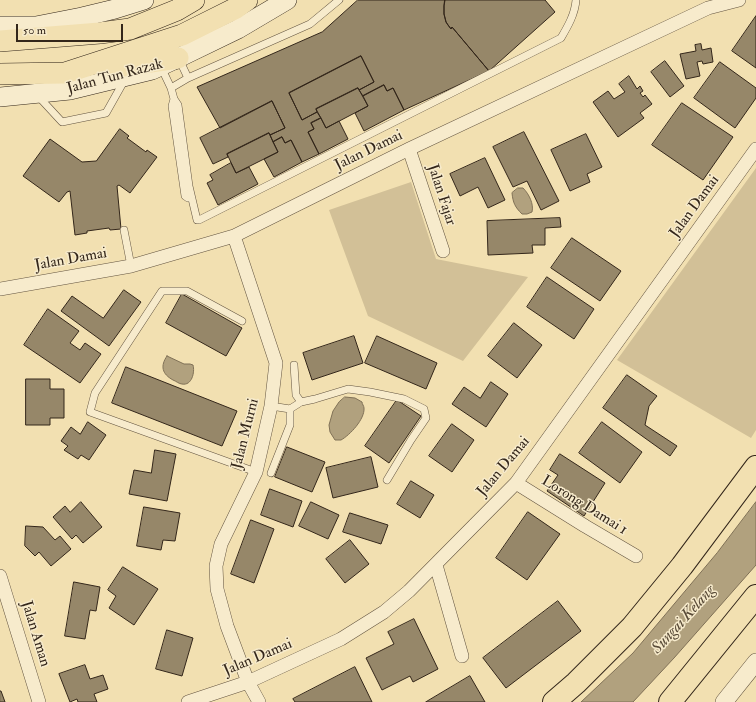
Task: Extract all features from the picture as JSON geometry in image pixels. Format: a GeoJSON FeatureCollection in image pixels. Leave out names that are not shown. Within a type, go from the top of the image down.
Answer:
{"type":"FeatureCollection","features":[{"type":"Feature","properties":{"kind":"highway"},"geometry":{"type":"LineString","coordinates":[[554,702],[576,683],[632,627],[682,566],[756,467]]}},
{"type":"Feature","properties":{"kind":"highway"},"geometry":{"type":"LineString","coordinates":[[670,702],[756,596]]}},
{"type":"Feature","properties":{"kind":"main road"},"geometry":{"type":"LineString","coordinates":[[0,26],[36,26],[116,5],[144,0]]}},
{"type":"Feature","properties":{"kind":"main road"},"geometry":{"type":"LineString","coordinates":[[100,33],[167,0]]}},
{"type":"Feature","properties":{"kind":"main road"},"geometry":{"type":"LineString","coordinates":[[0,42],[130,29],[177,10],[194,0]]}},
{"type":"Feature","properties":{"kind":"main road","name":"Jalan Tun Razak"},"geometry":{"type":"LineString","coordinates":[[0,74],[65,73],[182,35],[236,8],[247,0]]}},
{"type":"Feature","properties":{"kind":"main road","name":"Jalan Tun Razak"},"geometry":{"type":"LineString","coordinates":[[0,97],[70,90],[152,70],[238,29],[287,0]]}},
{"type":"Feature","properties":{"kind":"main road"},"geometry":{"type":"LineString","coordinates":[[65,73],[170,62]]}},
{"type":"Feature","properties":{"kind":"street","name":"Jalan Damai"},"geometry":{"type":"LineString","coordinates":[[0,289],[131,266],[234,236],[409,149],[708,8],[739,0]]}},
{"type":"Feature","properties":{"kind":"street","name":"Jalan Fajar"},"geometry":{"type":"LineString","coordinates":[[409,149],[443,251]]}},
{"type":"Feature","properties":{"kind":"street","name":"Jalan Damai"},"geometry":{"type":"LineString","coordinates":[[188,702],[248,682],[341,639],[384,612],[409,592],[516,483],[756,150]]}},
{"type":"Feature","properties":{"kind":"street","name":"Jalan Murni"},"geometry":{"type":"LineString","coordinates":[[234,236],[276,362],[271,406],[256,472],[221,544],[216,566],[217,589],[227,626],[248,682],[259,702]]}},
{"type":"Feature","properties":{"kind":"street","name":"Lorong Damai 1"},"geometry":{"type":"LineString","coordinates":[[516,483],[636,556]]}},
{"type":"Feature","properties":{"kind":"street"},"geometry":{"type":"LineString","coordinates":[[436,565],[462,656]]}},
{"type":"Feature","properties":{"kind":"street","name":"Jalan Aman"},"geometry":{"type":"LineString","coordinates":[[0,576],[3,594],[39,702]]}},
{"type":"Feature","properties":{"kind":"street"},"geometry":{"type":"LineString","coordinates":[[724,702],[756,662]]}},
{"type":"Feature","properties":{"kind":"lane"},"geometry":{"type":"LineString","coordinates":[[171,88],[188,78],[310,24],[339,0]]}},
{"type":"Feature","properties":{"kind":"lane"},"geometry":{"type":"LineString","coordinates":[[170,62],[171,88],[174,99],[172,106],[185,196],[191,198],[197,220],[199,220],[561,38],[571,20],[575,9],[576,0]]}},
{"type":"Feature","properties":{"kind":"lane"},"geometry":{"type":"LineString","coordinates":[[170,62],[188,78]]}},
{"type":"Feature","properties":{"kind":"lane"},"geometry":{"type":"LineString","coordinates":[[36,94],[62,122],[106,113],[126,77]]}},
{"type":"Feature","properties":{"kind":"lane"},"geometry":{"type":"LineString","coordinates":[[124,230],[131,266]]}},
{"type":"Feature","properties":{"kind":"lane"},"geometry":{"type":"LineString","coordinates":[[242,322],[187,291],[162,291],[95,393],[90,412],[256,472]]}},
{"type":"Feature","properties":{"kind":"lane"},"geometry":{"type":"LineString","coordinates":[[294,365],[296,395],[301,402]]}},
{"type":"Feature","properties":{"kind":"lane"},"geometry":{"type":"LineString","coordinates":[[271,406],[290,409],[301,402],[348,389],[404,399],[424,409],[426,418],[387,480]]}},
{"type":"Feature","properties":{"kind":"lane"},"geometry":{"type":"LineString","coordinates":[[271,473],[290,425],[290,409]]}},
{"type":"Feature","properties":{"kind":"shaded area"},"geometry":{"type":"Polygon","coordinates":[[[756,168],[756,430],[751,438],[617,360],[756,168]]]}},
{"type":"Feature","properties":{"kind":"shaded area"},"geometry":{"type":"Polygon","coordinates":[[[411,182],[436,259],[528,277],[463,361],[368,316],[329,210],[411,182]]]}},
{"type":"Feature","properties":{"kind":"water"},"geometry":{"type":"Polygon","coordinates":[[[518,188],[523,188],[529,196],[532,202],[532,212],[522,214],[516,207],[512,193],[518,188]]]}},
{"type":"Feature","properties":{"kind":"water"},"geometry":{"type":"Polygon","coordinates":[[[167,356],[184,364],[193,365],[193,375],[188,383],[180,384],[166,375],[163,370],[163,363],[167,356]]]}},
{"type":"Feature","properties":{"kind":"water"},"geometry":{"type":"Polygon","coordinates":[[[345,397],[355,398],[362,402],[364,412],[360,422],[349,434],[341,440],[335,440],[330,432],[329,425],[333,411],[339,402],[345,397]]]}},
{"type":"Feature","properties":{"kind":"water","name":"Sungai Kelang"},"geometry":{"type":"Polygon","coordinates":[[[756,502],[756,565],[633,702],[581,702],[633,653],[717,553],[756,502]]]}},
{"type":"Feature","properties":{"kind":"building"},"geometry":{"type":"Polygon","coordinates":[[[358,0],[445,0],[444,14],[446,22],[451,29],[452,27],[489,71],[404,110],[393,88],[387,91],[384,85],[363,96],[359,90],[374,82],[361,56],[289,93],[302,120],[317,112],[321,118],[311,123],[314,129],[308,132],[319,154],[302,162],[291,140],[285,143],[282,137],[273,142],[270,135],[285,128],[272,101],[220,128],[197,87],[322,32],[358,0]]]}},
{"type":"Feature","properties":{"kind":"building"},"geometry":{"type":"Polygon","coordinates":[[[445,0],[545,0],[555,12],[489,71],[452,27],[451,29],[446,22],[444,14],[445,0]]]}},
{"type":"Feature","properties":{"kind":"building"},"geometry":{"type":"Polygon","coordinates":[[[756,16],[756,68],[732,51],[756,16]]]}},
{"type":"Feature","properties":{"kind":"building"},"geometry":{"type":"Polygon","coordinates":[[[701,44],[702,50],[711,48],[713,62],[703,64],[702,61],[697,62],[700,76],[686,79],[680,54],[696,51],[695,45],[701,44]]]}},
{"type":"Feature","properties":{"kind":"building"},"geometry":{"type":"Polygon","coordinates":[[[361,56],[374,82],[359,90],[358,88],[316,109],[317,112],[302,120],[289,93],[361,56]]]}},
{"type":"Feature","properties":{"kind":"building"},"geometry":{"type":"Polygon","coordinates":[[[665,61],[684,86],[670,97],[651,72],[665,61]]]}},
{"type":"Feature","properties":{"kind":"building"},"geometry":{"type":"Polygon","coordinates":[[[720,62],[756,88],[756,98],[735,128],[694,98],[720,62]]]}},
{"type":"Feature","properties":{"kind":"building"},"geometry":{"type":"Polygon","coordinates":[[[629,76],[637,89],[640,86],[643,91],[640,93],[643,97],[645,95],[652,104],[640,113],[644,118],[618,137],[593,102],[608,91],[614,99],[625,92],[619,84],[629,76]]]}},
{"type":"Feature","properties":{"kind":"building"},"geometry":{"type":"Polygon","coordinates":[[[384,85],[387,91],[393,88],[404,110],[364,131],[355,113],[368,106],[363,96],[384,85]]]}},
{"type":"Feature","properties":{"kind":"building"},"geometry":{"type":"Polygon","coordinates":[[[358,88],[368,106],[326,128],[316,109],[358,88]]]}},
{"type":"Feature","properties":{"kind":"building"},"geometry":{"type":"Polygon","coordinates":[[[272,101],[285,128],[270,135],[269,133],[227,154],[228,157],[213,164],[200,138],[272,101]]]}},
{"type":"Feature","properties":{"kind":"building"},"geometry":{"type":"Polygon","coordinates":[[[682,103],[733,137],[703,180],[652,145],[682,103]]]}},
{"type":"Feature","properties":{"kind":"building"},"geometry":{"type":"Polygon","coordinates":[[[321,118],[326,128],[339,121],[348,139],[319,154],[308,132],[314,129],[311,123],[321,118]]]}},
{"type":"Feature","properties":{"kind":"building"},"geometry":{"type":"Polygon","coordinates":[[[120,129],[129,136],[127,138],[146,152],[147,150],[157,157],[130,193],[119,185],[117,186],[121,229],[110,230],[109,228],[87,231],[87,233],[75,235],[70,191],[67,192],[59,202],[23,176],[50,139],[82,162],[96,161],[120,129]]]}},
{"type":"Feature","properties":{"kind":"building"},"geometry":{"type":"Polygon","coordinates":[[[524,132],[559,201],[541,210],[527,181],[513,187],[493,147],[524,132]]]}},
{"type":"Feature","properties":{"kind":"building"},"geometry":{"type":"Polygon","coordinates":[[[269,133],[278,152],[236,173],[227,154],[269,133]]]}},
{"type":"Feature","properties":{"kind":"building"},"geometry":{"type":"Polygon","coordinates":[[[586,134],[602,167],[587,174],[590,182],[570,191],[551,150],[586,134]]]}},
{"type":"Feature","properties":{"kind":"building"},"geometry":{"type":"Polygon","coordinates":[[[282,137],[285,143],[291,140],[302,162],[274,177],[264,159],[278,152],[273,142],[282,137]]]}},
{"type":"Feature","properties":{"kind":"building"},"geometry":{"type":"Polygon","coordinates":[[[485,158],[505,200],[488,208],[478,187],[460,196],[450,174],[485,158]]]}},
{"type":"Feature","properties":{"kind":"building"},"geometry":{"type":"Polygon","coordinates":[[[231,163],[236,173],[249,167],[258,184],[218,205],[207,183],[213,180],[210,175],[231,163]]]}},
{"type":"Feature","properties":{"kind":"building"},"geometry":{"type":"Polygon","coordinates":[[[560,218],[561,227],[545,228],[545,245],[532,245],[533,253],[488,255],[487,221],[560,218]]]}},
{"type":"Feature","properties":{"kind":"building"},"geometry":{"type":"Polygon","coordinates":[[[572,238],[621,271],[600,301],[551,268],[572,238]]]}},
{"type":"Feature","properties":{"kind":"building"},"geometry":{"type":"Polygon","coordinates":[[[547,277],[594,309],[574,339],[527,307],[547,277]]]}},
{"type":"Feature","properties":{"kind":"building"},"geometry":{"type":"Polygon","coordinates":[[[124,290],[141,302],[109,346],[61,311],[72,296],[103,318],[124,290]]]}},
{"type":"Feature","properties":{"kind":"building"},"geometry":{"type":"Polygon","coordinates":[[[182,294],[242,328],[226,356],[166,323],[182,294]]]}},
{"type":"Feature","properties":{"kind":"building"},"geometry":{"type":"Polygon","coordinates":[[[48,309],[79,331],[70,343],[80,350],[85,343],[101,354],[80,383],[24,345],[48,309]]]}},
{"type":"Feature","properties":{"kind":"building"},"geometry":{"type":"Polygon","coordinates":[[[514,323],[542,345],[517,378],[488,356],[514,323]]]}},
{"type":"Feature","properties":{"kind":"building"},"geometry":{"type":"Polygon","coordinates":[[[354,336],[363,363],[312,380],[303,353],[354,336]]]}},
{"type":"Feature","properties":{"kind":"building"},"geometry":{"type":"Polygon","coordinates":[[[377,336],[437,363],[426,389],[365,363],[377,336]]]}},
{"type":"Feature","properties":{"kind":"building"},"geometry":{"type":"Polygon","coordinates":[[[126,367],[237,411],[222,446],[112,403],[126,367]]]}},
{"type":"Feature","properties":{"kind":"building"},"geometry":{"type":"Polygon","coordinates":[[[627,375],[657,396],[649,406],[645,425],[677,446],[670,456],[603,408],[627,375]]]}},
{"type":"Feature","properties":{"kind":"building"},"geometry":{"type":"Polygon","coordinates":[[[26,379],[50,379],[50,389],[64,389],[64,418],[50,418],[50,425],[26,425],[26,379]]]}},
{"type":"Feature","properties":{"kind":"building"},"geometry":{"type":"Polygon","coordinates":[[[491,382],[508,394],[486,427],[452,404],[464,387],[480,398],[491,382]]]}},
{"type":"Feature","properties":{"kind":"building"},"geometry":{"type":"Polygon","coordinates":[[[397,400],[421,416],[389,463],[365,446],[397,400]]]}},
{"type":"Feature","properties":{"kind":"building"},"geometry":{"type":"Polygon","coordinates":[[[88,422],[106,435],[89,460],[81,455],[78,459],[64,450],[68,446],[61,441],[71,427],[80,434],[88,422]]]}},
{"type":"Feature","properties":{"kind":"building"},"geometry":{"type":"Polygon","coordinates":[[[602,422],[642,452],[620,483],[579,453],[602,422]]]}},
{"type":"Feature","properties":{"kind":"building"},"geometry":{"type":"Polygon","coordinates":[[[452,424],[474,440],[452,472],[429,456],[452,424]]]}},
{"type":"Feature","properties":{"kind":"building"},"geometry":{"type":"Polygon","coordinates":[[[287,447],[325,462],[312,492],[275,477],[287,447]]]}},
{"type":"Feature","properties":{"kind":"building"},"geometry":{"type":"Polygon","coordinates":[[[155,450],[176,454],[167,501],[129,494],[134,470],[151,473],[155,450]]]}},
{"type":"Feature","properties":{"kind":"building"},"geometry":{"type":"Polygon","coordinates":[[[560,454],[605,483],[584,516],[547,491],[558,475],[550,470],[560,454]]]}},
{"type":"Feature","properties":{"kind":"building"},"geometry":{"type":"Polygon","coordinates":[[[371,457],[378,487],[333,498],[326,468],[371,457]]]}},
{"type":"Feature","properties":{"kind":"building"},"geometry":{"type":"Polygon","coordinates":[[[411,481],[434,495],[420,518],[397,504],[411,481]]]}},
{"type":"Feature","properties":{"kind":"building"},"geometry":{"type":"Polygon","coordinates":[[[270,489],[302,501],[293,527],[261,515],[270,489]]]}},
{"type":"Feature","properties":{"kind":"building"},"geometry":{"type":"Polygon","coordinates":[[[81,502],[102,527],[83,543],[76,535],[72,539],[53,517],[65,506],[70,512],[81,502]]]}},
{"type":"Feature","properties":{"kind":"building"},"geometry":{"type":"Polygon","coordinates":[[[311,502],[339,515],[328,539],[299,526],[311,502]]]}},
{"type":"Feature","properties":{"kind":"building"},"geometry":{"type":"Polygon","coordinates":[[[144,507],[180,513],[175,541],[163,540],[161,550],[137,546],[144,507]]]}},
{"type":"Feature","properties":{"kind":"building"},"geometry":{"type":"Polygon","coordinates":[[[528,512],[560,534],[527,580],[496,558],[528,512]]]}},
{"type":"Feature","properties":{"kind":"building"},"geometry":{"type":"Polygon","coordinates":[[[350,513],[388,525],[381,544],[343,532],[350,513]]]}},
{"type":"Feature","properties":{"kind":"building"},"geometry":{"type":"Polygon","coordinates":[[[251,520],[274,529],[254,583],[231,574],[251,520]]]}},
{"type":"Feature","properties":{"kind":"building"},"geometry":{"type":"Polygon","coordinates":[[[26,526],[43,527],[55,540],[60,536],[71,549],[51,566],[39,552],[35,556],[25,546],[26,526]]]}},
{"type":"Feature","properties":{"kind":"building"},"geometry":{"type":"Polygon","coordinates":[[[350,540],[369,564],[345,583],[326,559],[350,540]]]}},
{"type":"Feature","properties":{"kind":"building"},"geometry":{"type":"Polygon","coordinates":[[[123,567],[158,589],[134,625],[109,608],[116,596],[108,590],[123,567]]]}},
{"type":"Feature","properties":{"kind":"building"},"geometry":{"type":"Polygon","coordinates":[[[74,582],[100,587],[96,611],[90,610],[85,639],[65,636],[74,582]]]}},
{"type":"Feature","properties":{"kind":"building"},"geometry":{"type":"Polygon","coordinates":[[[558,601],[581,631],[506,688],[483,658],[558,601]]]}},
{"type":"Feature","properties":{"kind":"building"},"geometry":{"type":"Polygon","coordinates":[[[414,619],[438,669],[413,682],[410,676],[382,690],[366,658],[394,644],[388,632],[414,619]]]}},
{"type":"Feature","properties":{"kind":"building"},"geometry":{"type":"Polygon","coordinates":[[[167,630],[193,638],[182,676],[156,669],[167,630]]]}},
{"type":"Feature","properties":{"kind":"building"},"geometry":{"type":"Polygon","coordinates":[[[85,665],[90,679],[103,675],[108,689],[94,694],[97,702],[78,702],[77,699],[70,702],[59,674],[85,665]]]}},
{"type":"Feature","properties":{"kind":"building"},"geometry":{"type":"Polygon","coordinates":[[[355,667],[372,702],[295,702],[293,699],[355,667]]]}},
{"type":"Feature","properties":{"kind":"building"},"geometry":{"type":"Polygon","coordinates":[[[470,676],[485,702],[426,702],[470,676]]]}},
{"type":"Feature","properties":{"kind":"building"},"geometry":{"type":"Polygon","coordinates":[[[1,691],[5,702],[0,702],[1,691]]]}}]}
